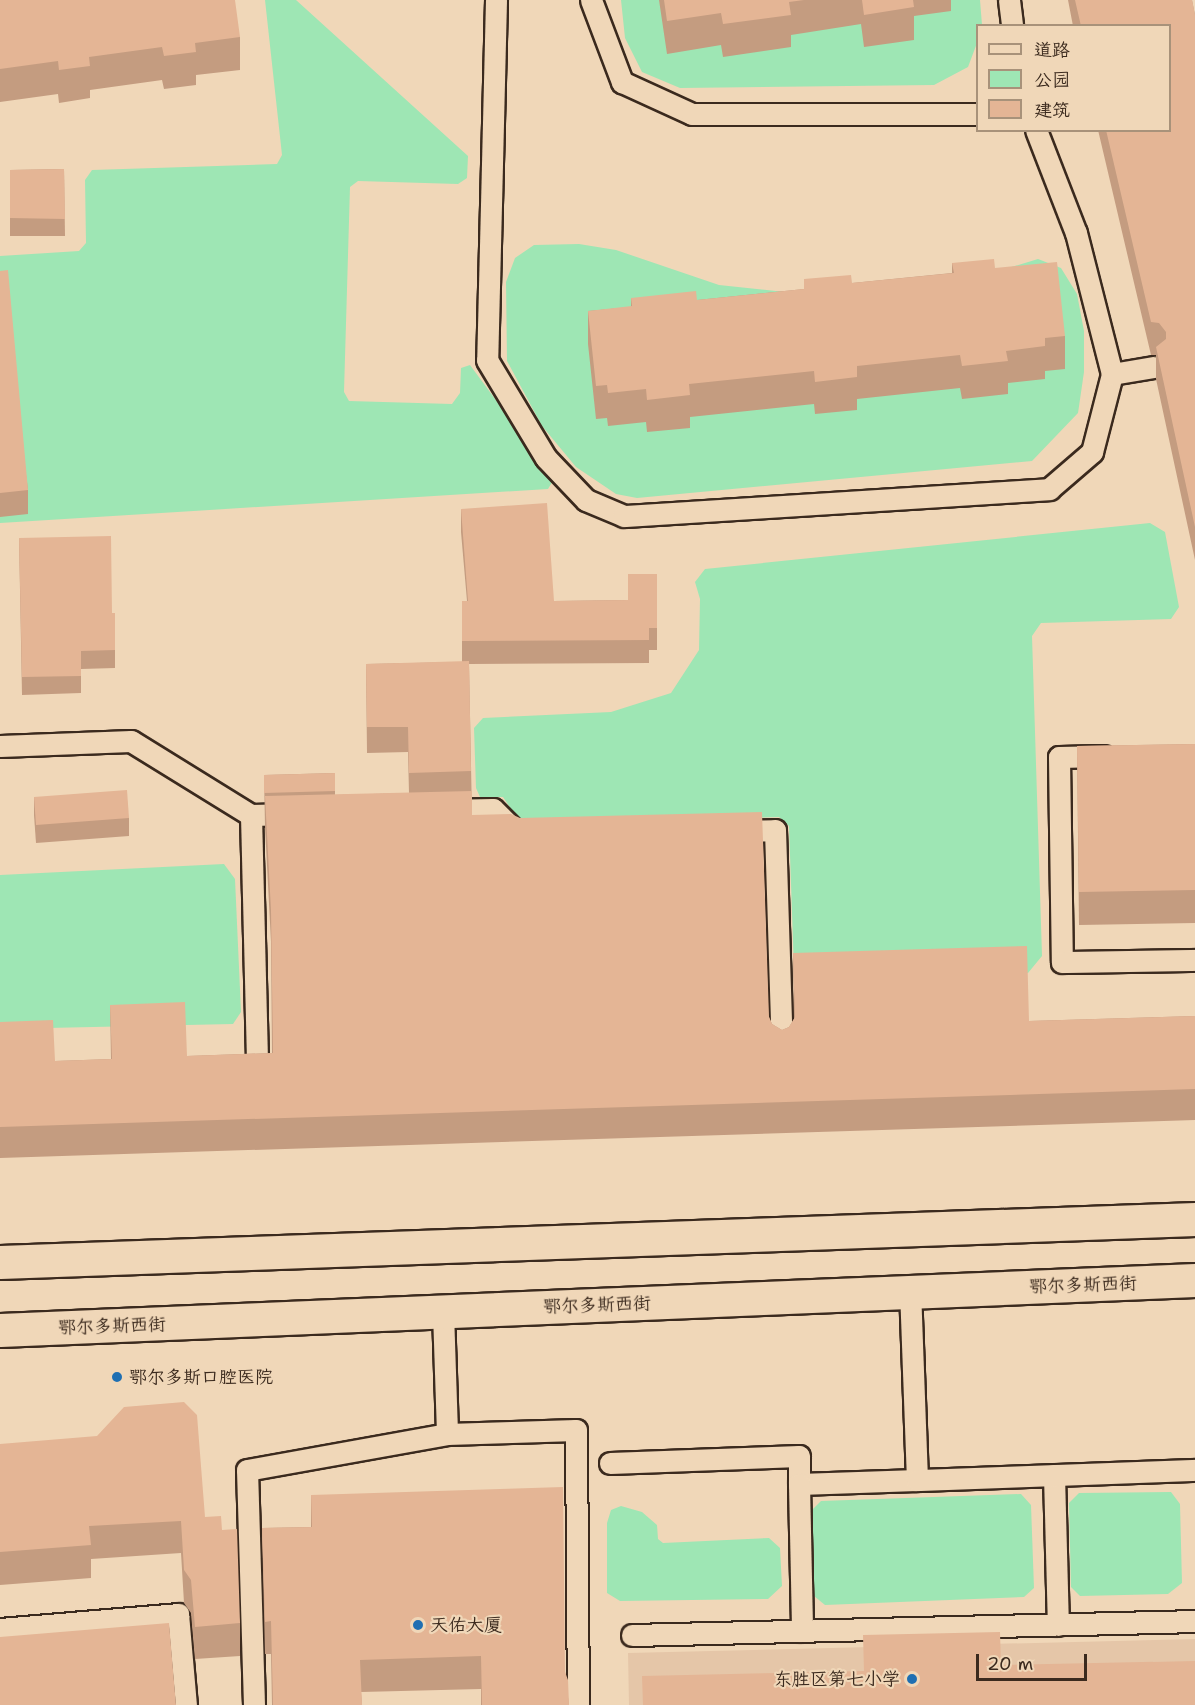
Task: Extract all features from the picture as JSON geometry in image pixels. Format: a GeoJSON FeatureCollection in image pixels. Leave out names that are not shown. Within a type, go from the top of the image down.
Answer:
{"type":"FeatureCollection","features":[{"type":"Feature","properties":{"kind":"main road"},"geometry":{"type":"LineString","coordinates":[[0,1262],[1195,1220]]}},
{"type":"Feature","properties":{"kind":"main road","name":"鄂尔多斯西街"},"geometry":{"type":"LineString","coordinates":[[0,1330],[1195,1280]]}},
{"type":"Feature","properties":{"kind":"lane"},"geometry":{"type":"LineString","coordinates":[[496,0],[487,360],[546,458],[586,500],[624,516],[1049,489],[1092,452],[1112,374],[1076,233],[1037,132]]}},
{"type":"Feature","properties":{"kind":"lane"},"geometry":{"type":"LineString","coordinates":[[591,0],[622,82],[692,114],[976,114]]}},
{"type":"Feature","properties":{"kind":"lane"},"geometry":{"type":"LineString","coordinates":[[1009,0],[1012,24]]}},
{"type":"Feature","properties":{"kind":"lane"},"geometry":{"type":"LineString","coordinates":[[1112,374],[1154,367]]}},
{"type":"Feature","properties":{"kind":"lane"},"geometry":{"type":"LineString","coordinates":[[0,746],[131,741],[251,815],[309,814]]}},
{"type":"Feature","properties":{"kind":"lane"},"geometry":{"type":"LineString","coordinates":[[1130,756],[1059,757],[1062,962],[1195,960]]}},
{"type":"Feature","properties":{"kind":"lane"},"geometry":{"type":"LineString","coordinates":[[424,811],[493,809],[520,836],[532,836]]}},
{"type":"Feature","properties":{"kind":"lane"},"geometry":{"type":"LineString","coordinates":[[251,815],[256,1069]]}},
{"type":"Feature","properties":{"kind":"lane"},"geometry":{"type":"LineString","coordinates":[[717,831],[775,830],[782,1048]]}},
{"type":"Feature","properties":{"kind":"lane"},"geometry":{"type":"LineString","coordinates":[[910,1292],[916,1480]]}},
{"type":"Feature","properties":{"kind":"lane"},"geometry":{"type":"LineString","coordinates":[[444,1312],[447,1434]]}},
{"type":"Feature","properties":{"kind":"lane"},"geometry":{"type":"LineString","coordinates":[[254,1705],[247,1470],[447,1434],[576,1430],[578,1705]]}},
{"type":"Feature","properties":{"kind":"lane"},"geometry":{"type":"LineString","coordinates":[[610,1463],[799,1456],[802,1631]]}},
{"type":"Feature","properties":{"kind":"lane"},"geometry":{"type":"LineString","coordinates":[[799,1484],[1195,1470]]}},
{"type":"Feature","properties":{"kind":"lane"},"geometry":{"type":"LineString","coordinates":[[1054,1475],[1058,1625]]}},
{"type":"Feature","properties":{"kind":"lane"},"geometry":{"type":"LineString","coordinates":[[0,1629],[178,1614],[186,1705]]}},
{"type":"Feature","properties":{"kind":"lane"},"geometry":{"type":"LineString","coordinates":[[632,1635],[1195,1621]]}},
{"type":"Feature","properties":{"kind":"shaded area","name":"东胜区第七小学"},"geometry":{"type":"Polygon","coordinates":[[[1195,1639],[1195,1705],[629,1705],[628,1653],[1195,1639]]]}},
{"type":"Feature","properties":{"kind":"green space"},"geometry":{"type":"Polygon","coordinates":[[[265,0],[296,0],[468,156],[467,178],[458,184],[358,181],[350,187],[344,392],[349,401],[452,404],[460,393],[461,368],[470,365],[554,479],[548,489],[0,523],[0,256],[79,251],[86,243],[85,180],[92,170],[277,164],[282,155],[265,0]]]}},
{"type":"Feature","properties":{"kind":"green space"},"geometry":{"type":"Polygon","coordinates":[[[621,0],[980,0],[982,24],[976,24],[976,46],[968,67],[934,85],[680,88],[642,72],[625,38],[621,0]]]}},
{"type":"Feature","properties":{"kind":"green space"},"geometry":{"type":"Polygon","coordinates":[[[579,244],[616,250],[719,285],[831,297],[942,288],[1038,259],[1061,268],[1077,294],[1084,331],[1084,372],[1078,413],[1032,461],[637,498],[616,494],[576,467],[542,426],[507,361],[506,282],[515,258],[534,245],[579,244]]]}},
{"type":"Feature","properties":{"kind":"green space"},"geometry":{"type":"Polygon","coordinates":[[[1150,523],[1165,532],[1179,607],[1171,619],[1041,623],[1032,636],[1042,956],[1028,973],[803,980],[794,970],[789,826],[779,817],[531,825],[517,818],[503,797],[480,797],[476,788],[474,728],[483,718],[611,712],[671,693],[699,650],[700,599],[695,582],[705,569],[1150,523]]]}},
{"type":"Feature","properties":{"kind":"green space"},"geometry":{"type":"Polygon","coordinates":[[[224,864],[235,879],[241,1012],[233,1024],[0,1029],[0,875],[224,864]]]}},
{"type":"Feature","properties":{"kind":"green space"},"geometry":{"type":"Polygon","coordinates":[[[1171,1492],[1180,1504],[1182,1583],[1168,1594],[1080,1596],[1071,1587],[1069,1503],[1079,1493],[1171,1492]]]}},
{"type":"Feature","properties":{"kind":"green space"},"geometry":{"type":"Polygon","coordinates":[[[1021,1494],[1031,1505],[1034,1588],[1024,1597],[825,1605],[814,1596],[811,1511],[821,1501],[1021,1494]]]}},
{"type":"Feature","properties":{"kind":"green space"},"geometry":{"type":"Polygon","coordinates":[[[621,1506],[642,1512],[657,1525],[658,1539],[663,1543],[769,1538],[780,1548],[782,1586],[768,1599],[620,1601],[607,1593],[607,1523],[611,1510],[621,1506]]]}},
{"type":"Feature","properties":{"kind":"building"},"geometry":{"type":"Polygon","coordinates":[[[0,0],[235,0],[240,37],[195,43],[196,52],[164,56],[162,47],[89,57],[90,66],[59,70],[58,61],[0,69],[0,0]]]}},
{"type":"Feature","properties":{"kind":"building"},"geometry":{"type":"Polygon","coordinates":[[[664,0],[804,0],[789,2],[791,15],[723,24],[721,13],[667,21],[664,0]]]}},
{"type":"Feature","properties":{"kind":"building"},"geometry":{"type":"Polygon","coordinates":[[[862,0],[913,0],[914,7],[864,15],[862,0]]]}},
{"type":"Feature","properties":{"kind":"building"},"geometry":{"type":"Polygon","coordinates":[[[1075,0],[1192,0],[1195,15],[1195,527],[1156,347],[1166,339],[1166,332],[1159,323],[1151,322],[1106,132],[1171,132],[1171,24],[1081,24],[1075,0]]]}},
{"type":"Feature","properties":{"kind":"building"},"geometry":{"type":"Polygon","coordinates":[[[64,169],[65,219],[10,218],[10,170],[64,169]]]}},
{"type":"Feature","properties":{"kind":"building"},"geometry":{"type":"Polygon","coordinates":[[[994,259],[995,268],[1057,262],[1065,336],[1045,338],[1045,346],[1006,351],[1008,361],[962,366],[960,355],[857,366],[857,377],[815,382],[814,371],[689,384],[690,395],[647,400],[646,389],[608,393],[607,385],[596,386],[588,311],[632,306],[631,298],[696,291],[697,300],[804,289],[804,279],[851,275],[852,283],[954,273],[952,263],[994,259]]]}},
{"type":"Feature","properties":{"kind":"building"},"geometry":{"type":"Polygon","coordinates":[[[8,270],[28,490],[0,493],[0,271],[8,270]]]}},
{"type":"Feature","properties":{"kind":"building"},"geometry":{"type":"Polygon","coordinates":[[[547,503],[554,601],[628,600],[628,574],[657,574],[657,628],[649,628],[649,640],[462,641],[462,601],[468,601],[461,509],[547,503]]]}},
{"type":"Feature","properties":{"kind":"building"},"geometry":{"type":"Polygon","coordinates":[[[111,536],[115,650],[81,651],[81,676],[22,677],[19,538],[111,536]]]}},
{"type":"Feature","properties":{"kind":"building"},"geometry":{"type":"Polygon","coordinates":[[[469,661],[471,771],[409,773],[408,727],[367,727],[366,664],[469,661]]]}},
{"type":"Feature","properties":{"kind":"building"},"geometry":{"type":"Polygon","coordinates":[[[1195,744],[1195,890],[1079,892],[1077,746],[1195,744]]]}},
{"type":"Feature","properties":{"kind":"building"},"geometry":{"type":"Polygon","coordinates":[[[335,773],[335,791],[264,793],[264,775],[335,773]]]}},
{"type":"Feature","properties":{"kind":"building"},"geometry":{"type":"Polygon","coordinates":[[[127,790],[129,818],[36,825],[34,797],[127,790]]]}},
{"type":"Feature","properties":{"kind":"building"},"geometry":{"type":"Polygon","coordinates":[[[472,791],[472,815],[511,814],[520,818],[762,812],[769,1017],[772,1024],[782,1030],[789,1027],[795,1017],[793,953],[1027,946],[1029,1021],[1195,1016],[1195,1089],[0,1127],[0,1022],[53,1020],[55,1061],[112,1059],[110,1005],[185,1002],[187,1056],[273,1053],[271,911],[265,796],[472,791]]]}},
{"type":"Feature","properties":{"kind":"building"},"geometry":{"type":"Polygon","coordinates":[[[184,1402],[197,1415],[205,1517],[221,1516],[222,1530],[237,1529],[240,1623],[195,1627],[191,1580],[184,1570],[181,1521],[89,1526],[91,1545],[0,1552],[0,1444],[97,1436],[124,1407],[184,1402]]]}},
{"type":"Feature","properties":{"kind":"building","name":"天佑大厦"},"geometry":{"type":"Polygon","coordinates":[[[563,1487],[565,1672],[568,1680],[569,1705],[482,1705],[481,1656],[360,1660],[362,1705],[273,1705],[271,1621],[265,1622],[262,1528],[312,1527],[311,1495],[563,1487]]]}},
{"type":"Feature","properties":{"kind":"building"},"geometry":{"type":"Polygon","coordinates":[[[169,1623],[176,1705],[0,1705],[0,1637],[169,1623]]]}},
{"type":"Feature","properties":{"kind":"building","name":"东胜区第七小学"},"geometry":{"type":"Polygon","coordinates":[[[1000,1632],[1001,1665],[1195,1661],[1195,1705],[643,1705],[642,1676],[864,1671],[863,1635],[1000,1632]]]}},
{"type":"Feature","properties":{"kind":"place","name":"鄂尔多斯口腔医院"},"geometry":{"type":"Point","coordinates":[117,1377]}},
{"type":"Feature","properties":{"kind":"place","name":"天佑大厦"},"geometry":{"type":"Point","coordinates":[418,1625]}},
{"type":"Feature","properties":{"kind":"place","name":"东胜区第七小学"},"geometry":{"type":"Point","coordinates":[912,1679]}}]}
